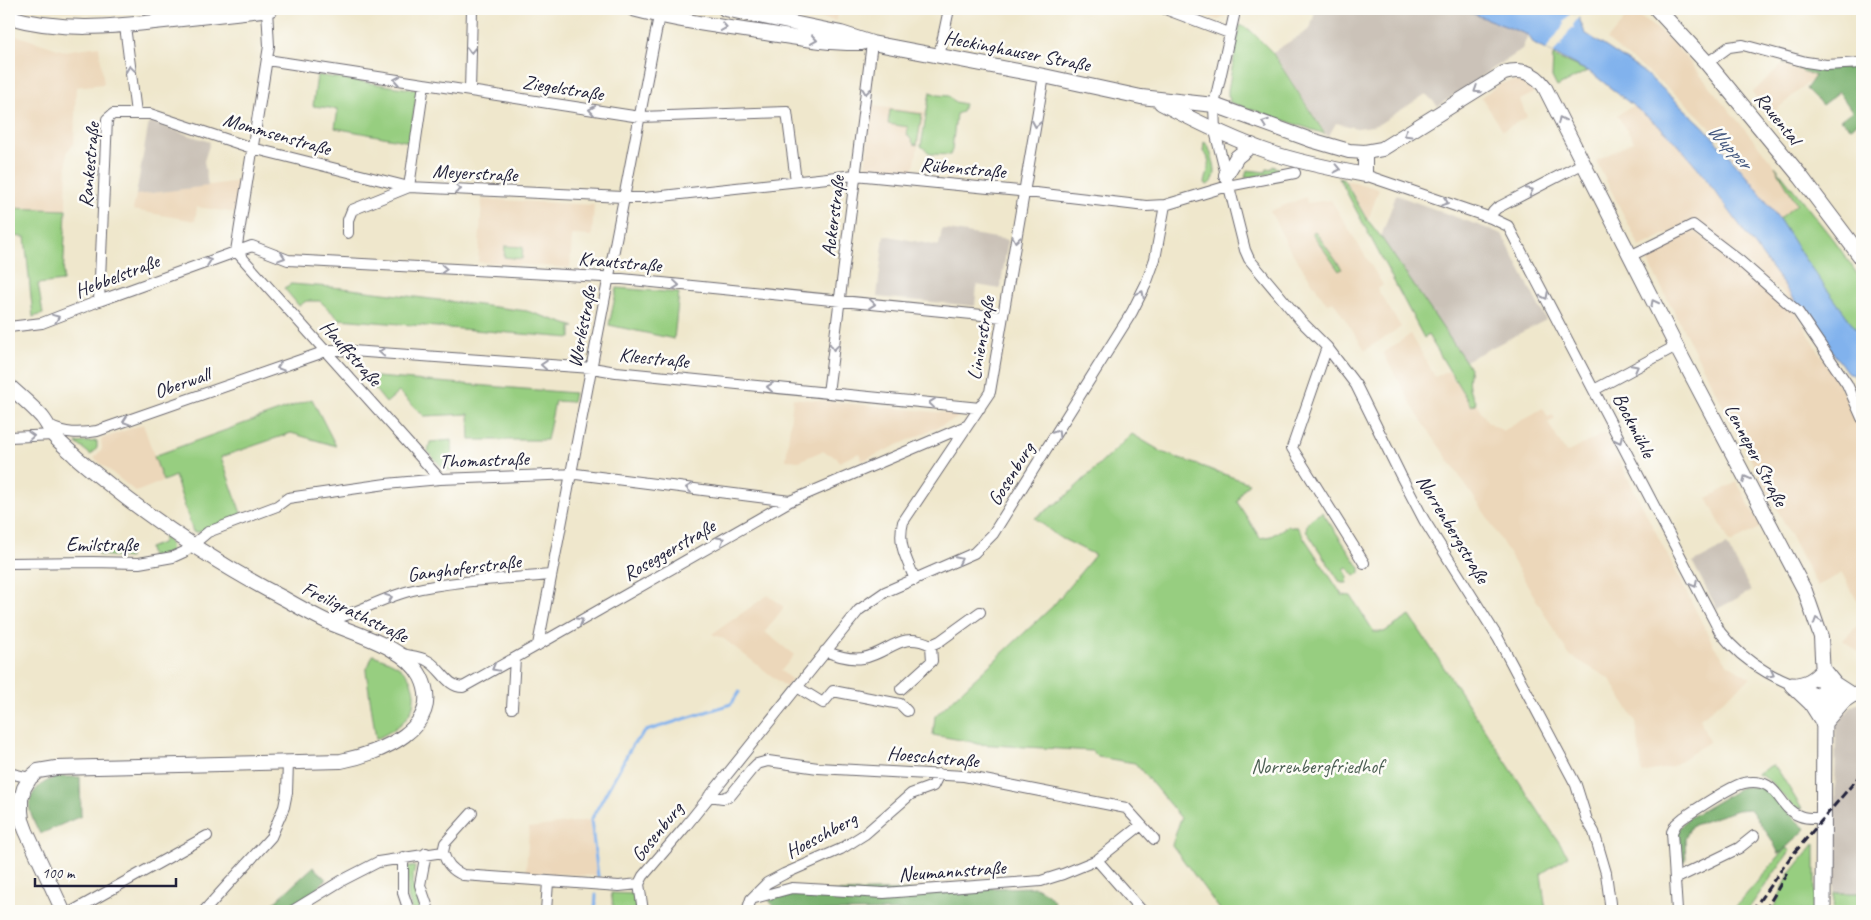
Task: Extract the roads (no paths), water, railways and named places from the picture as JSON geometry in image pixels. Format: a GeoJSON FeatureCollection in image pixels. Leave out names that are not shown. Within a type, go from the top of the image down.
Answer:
{"type":"FeatureCollection","features":[{"type":"Feature","properties":{"kind":"main road"},"geometry":{"type":"LineString","coordinates":[[9,17],[34,23],[66,27],[99,28],[125,26],[206,13],[271,9]]}},
{"type":"Feature","properties":{"kind":"main road","name":"Heckinghauser Straße"},"geometry":{"type":"LineString","coordinates":[[633,9],[659,16],[838,44],[872,42]]}},
{"type":"Feature","properties":{"kind":"main road","name":"Heckinghauser Straße"},"geometry":{"type":"LineString","coordinates":[[725,9],[770,13],[872,42],[1154,99],[1214,105],[1311,140],[1348,151],[1365,152],[1382,149],[1508,71]]}},
{"type":"Feature","properties":{"kind":"main road","name":"Rauental"},"geometry":{"type":"LineString","coordinates":[[1657,9],[1707,63],[1801,177],[1862,258]]}},
{"type":"Feature","properties":{"kind":"main road"},"geometry":{"type":"LineString","coordinates":[[766,33],[770,13]]}},
{"type":"Feature","properties":{"kind":"main road","name":"Lenneper Straße"},"geometry":{"type":"LineString","coordinates":[[1508,71],[1527,72],[1541,82],[1676,346],[1805,590],[1819,630],[1823,648],[1824,911]]}},
{"type":"Feature","properties":{"kind":"main road","name":"Heckinghauser Straße"},"geometry":{"type":"LineString","coordinates":[[1154,99],[1215,131],[1252,146],[1275,154],[1365,175]]}},
{"type":"Feature","properties":{"kind":"main road"},"geometry":{"type":"LineString","coordinates":[[1227,181],[1237,157],[1252,146]]}},
{"type":"Feature","properties":{"kind":"main road"},"geometry":{"type":"LineString","coordinates":[[1365,152],[1365,175]]}},
{"type":"Feature","properties":{"kind":"main road","name":"Freiligrathstraße"},"geometry":{"type":"LineString","coordinates":[[9,386],[42,417],[51,431],[102,479],[192,545],[252,583],[327,621],[401,654],[415,668],[424,686],[425,705],[422,714],[411,730],[383,749],[356,758],[341,761],[288,763],[56,768],[38,771],[30,778]]}},
{"type":"Feature","properties":{"kind":"main road"},"geometry":{"type":"LineString","coordinates":[[1792,685],[1811,681],[1824,669],[1835,684],[1857,694]]}},
{"type":"Feature","properties":{"kind":"main road"},"geometry":{"type":"LineString","coordinates":[[1792,685],[1810,702],[1824,724],[1843,701],[1857,694]]}},
{"type":"Feature","properties":{"kind":"main road","name":"Bockmühle"},"geometry":{"type":"LineString","coordinates":[[1824,696],[1857,694]]}},
{"type":"Feature","properties":{"kind":"main road"},"geometry":{"type":"LineString","coordinates":[[30,778],[21,798],[22,820],[63,911]]}},
{"type":"Feature","properties":{"kind":"street"},"geometry":{"type":"LineString","coordinates":[[236,251],[269,46],[267,9]]}},
{"type":"Feature","properties":{"kind":"street"},"geometry":{"type":"LineString","coordinates":[[470,91],[472,9]]}},
{"type":"Feature","properties":{"kind":"street"},"geometry":{"type":"LineString","coordinates":[[939,56],[949,9]]}},
{"type":"Feature","properties":{"kind":"street"},"geometry":{"type":"LineString","coordinates":[[1165,9],[1229,33]]}},
{"type":"Feature","properties":{"kind":"street","name":"Norrenbergstraße"},"geometry":{"type":"LineString","coordinates":[[1234,9],[1214,105],[1215,131],[1245,250],[1249,259],[1327,348],[1356,385],[1424,520],[1498,638],[1576,785],[1587,820],[1594,832],[1606,873],[1611,911]]}},
{"type":"Feature","properties":{"kind":"street","name":"Werléstraße"},"geometry":{"type":"LineString","coordinates":[[538,645],[659,16]]}},
{"type":"Feature","properties":{"kind":"street"},"geometry":{"type":"LineString","coordinates":[[125,26],[136,113]]}},
{"type":"Feature","properties":{"kind":"street","name":"Ackerstraße"},"geometry":{"type":"LineString","coordinates":[[828,393],[872,42]]}},
{"type":"Feature","properties":{"kind":"street"},"geometry":{"type":"LineString","coordinates":[[1707,63],[1729,47],[1743,45],[1806,62],[1826,65],[1862,63]]}},
{"type":"Feature","properties":{"kind":"street","name":"Ziegelstraße"},"geometry":{"type":"LineString","coordinates":[[267,60],[640,117],[787,112],[796,181]]}},
{"type":"Feature","properties":{"kind":"street","name":"Linienstraße"},"geometry":{"type":"LineString","coordinates":[[915,580],[900,538],[903,522],[990,392],[1044,76]]}},
{"type":"Feature","properties":{"kind":"street"},"geometry":{"type":"LineString","coordinates":[[409,187],[424,84]]}},
{"type":"Feature","properties":{"kind":"street","name":"Mommsenstraße"},"geometry":{"type":"LineString","coordinates":[[136,113],[150,114],[252,148],[409,187]]}},
{"type":"Feature","properties":{"kind":"street","name":"Rankestraße"},"geometry":{"type":"LineString","coordinates":[[99,300],[107,119],[113,114],[136,113]]}},
{"type":"Feature","properties":{"kind":"street"},"geometry":{"type":"LineString","coordinates":[[1491,218],[1497,208],[1582,164]]}},
{"type":"Feature","properties":{"kind":"street","name":"Rübenstraße"},"geometry":{"type":"LineString","coordinates":[[625,198],[644,198],[856,175],[1146,206],[1165,205],[1227,181],[1295,173]]}},
{"type":"Feature","properties":{"kind":"street","name":"Bockmühle"},"geometry":{"type":"LineString","coordinates":[[1365,175],[1491,218],[1508,226],[1720,632],[1730,645],[1750,663],[1792,685],[1824,696]]}},
{"type":"Feature","properties":{"kind":"street","name":"Meyerstraße"},"geometry":{"type":"LineString","coordinates":[[348,233],[348,220],[352,210],[409,187],[625,198]]}},
{"type":"Feature","properties":{"kind":"street","name":"Gosenburg"},"geometry":{"type":"LineString","coordinates":[[443,852],[449,865],[456,872],[464,875],[619,886],[639,884],[643,876],[859,610],[885,592],[974,552],[993,534],[1132,312],[1146,284],[1155,259],[1165,205]]}},
{"type":"Feature","properties":{"kind":"street"},"geometry":{"type":"LineString","coordinates":[[1630,256],[1693,225],[1740,261],[1798,312],[1847,384],[1862,418]]}},
{"type":"Feature","properties":{"kind":"street","name":"Krautstraße"},"geometry":{"type":"LineString","coordinates":[[236,251],[252,246],[288,260],[610,278],[1002,317]]}},
{"type":"Feature","properties":{"kind":"street","name":"Hebbelstraße"},"geometry":{"type":"LineString","coordinates":[[9,327],[42,324],[99,300],[236,251]]}},
{"type":"Feature","properties":{"kind":"street","name":"Hauffstraße"},"geometry":{"type":"LineString","coordinates":[[236,251],[440,479]]}},
{"type":"Feature","properties":{"kind":"street"},"geometry":{"type":"LineString","coordinates":[[1594,390],[1676,346]]}},
{"type":"Feature","properties":{"kind":"street"},"geometry":{"type":"LineString","coordinates":[[1327,348],[1292,448],[1364,563]]}},
{"type":"Feature","properties":{"kind":"street","name":"Kleestraße"},"geometry":{"type":"LineString","coordinates":[[325,350],[356,350],[592,368],[980,408]]}},
{"type":"Feature","properties":{"kind":"street","name":"Oberwall"},"geometry":{"type":"LineString","coordinates":[[9,437],[51,431],[71,433],[97,431],[325,350]]}},
{"type":"Feature","properties":{"kind":"street","name":"Roseggerstraße"},"geometry":{"type":"LineString","coordinates":[[401,654],[430,661],[454,686],[462,686],[538,645],[790,500],[966,426]]}},
{"type":"Feature","properties":{"kind":"street","name":"Thomastraße"},"geometry":{"type":"LineString","coordinates":[[192,545],[208,532],[277,506],[288,498],[386,484],[440,479],[571,475],[790,500]]}},
{"type":"Feature","properties":{"kind":"street","name":"Emilstraße"},"geometry":{"type":"LineString","coordinates":[[9,563],[139,563],[173,557],[184,552],[192,545]]}},
{"type":"Feature","properties":{"kind":"street","name":"Ganghoferstraße"},"geometry":{"type":"LineString","coordinates":[[327,621],[343,618],[389,597],[419,589],[439,585],[551,575]]}},
{"type":"Feature","properties":{"kind":"street"},"geometry":{"type":"LineString","coordinates":[[825,651],[839,657],[863,658],[876,654],[900,641],[924,642],[931,645],[940,641],[980,612]]}},
{"type":"Feature","properties":{"kind":"street"},"geometry":{"type":"LineString","coordinates":[[901,689],[932,661],[931,645]]}},
{"type":"Feature","properties":{"kind":"street"},"geometry":{"type":"LineString","coordinates":[[512,708],[515,658]]}},
{"type":"Feature","properties":{"kind":"street"},"geometry":{"type":"LineString","coordinates":[[797,687],[823,703],[834,691],[900,704],[907,711]]}},
{"type":"Feature","properties":{"kind":"street","name":"Hoeschstraße"},"geometry":{"type":"LineString","coordinates":[[709,796],[723,798],[731,795],[757,764],[768,762],[818,768],[984,778],[1126,808],[1154,839]]}},
{"type":"Feature","properties":{"kind":"street"},"geometry":{"type":"LineString","coordinates":[[204,911],[271,838],[284,806],[287,792],[288,763]]}},
{"type":"Feature","properties":{"kind":"street"},"geometry":{"type":"LineString","coordinates":[[9,773],[30,778]]}},
{"type":"Feature","properties":{"kind":"street","name":"Hoeschberg"},"geometry":{"type":"LineString","coordinates":[[747,911],[751,899],[767,883],[841,849],[865,834],[911,794],[933,786],[939,774]]}},
{"type":"Feature","properties":{"kind":"street"},"geometry":{"type":"LineString","coordinates":[[1677,911],[1672,832],[1676,824],[1683,818],[1742,783],[1760,782],[1772,789],[1793,812],[1801,817],[1823,818]]}},
{"type":"Feature","properties":{"kind":"street"},"geometry":{"type":"LineString","coordinates":[[292,911],[361,869],[378,862],[426,853],[443,852],[445,843],[472,813]]}},
{"type":"Feature","properties":{"kind":"street","name":"Neumannstraße"},"geometry":{"type":"LineString","coordinates":[[751,899],[792,888],[884,893],[1041,881],[1097,860],[1142,825]]}},
{"type":"Feature","properties":{"kind":"street"},"geometry":{"type":"LineString","coordinates":[[73,911],[207,836]]}},
{"type":"Feature","properties":{"kind":"street"},"geometry":{"type":"LineString","coordinates":[[1675,880],[1739,848],[1754,836]]}},
{"type":"Feature","properties":{"kind":"street"},"geometry":{"type":"LineString","coordinates":[[426,853],[420,885],[430,911]]}},
{"type":"Feature","properties":{"kind":"street"},"geometry":{"type":"LineString","coordinates":[[403,857],[403,893],[410,911]]}},
{"type":"Feature","properties":{"kind":"street"},"geometry":{"type":"LineString","coordinates":[[1097,860],[1142,911]]}},
{"type":"Feature","properties":{"kind":"street"},"geometry":{"type":"LineString","coordinates":[[546,911],[548,882]]}},
{"type":"Feature","properties":{"kind":"street"},"geometry":{"type":"LineString","coordinates":[[639,884],[643,911]]}},
{"type":"Feature","properties":{"kind":"water"},"geometry":{"type":"Polygon","coordinates":[[[1461,9],[1549,9],[1562,13],[1571,13],[1579,18],[1585,33],[1642,71],[1703,126],[1752,182],[1804,258],[1862,337],[1862,385],[1856,377],[1847,372],[1698,168],[1675,141],[1593,74],[1534,44],[1528,35],[1461,9]]]}},
{"type":"Feature","properties":{"kind":"waterway"},"geometry":{"type":"LineString","coordinates":[[598,876],[591,820],[633,744],[646,731],[731,704],[739,692]]}},
{"type":"Feature","properties":{"kind":"waterway"},"geometry":{"type":"LineString","coordinates":[[595,911],[596,895]]}},
{"type":"Feature","properties":{"kind":"railway"},"geometry":{"type":"LineString","coordinates":[[1752,911],[1789,859],[1862,773]]}},
{"type":"Feature","properties":{"kind":"railway"},"geometry":{"type":"LineString","coordinates":[[1765,911],[1787,873]]}},
{"type":"Feature","properties":{"kind":"water label","name":"Wupper"},"geometry":{"type":"Point","coordinates":[1730,146]}},
{"type":"Feature","properties":{"kind":"park label","name":"Norrenbergfriedhof"},"geometry":{"type":"Point","coordinates":[1317,766]}}]}
